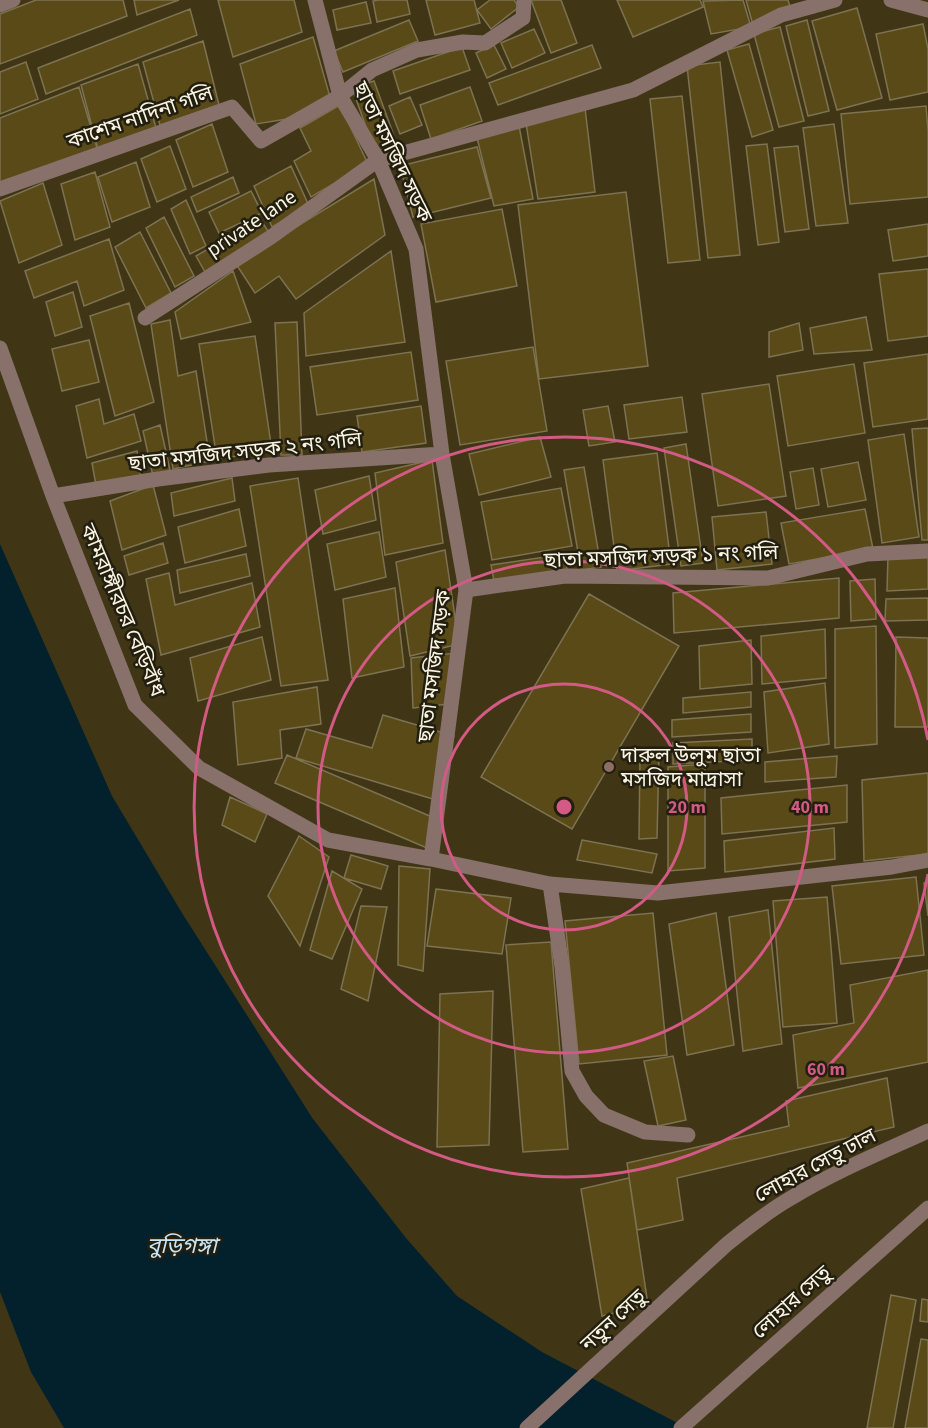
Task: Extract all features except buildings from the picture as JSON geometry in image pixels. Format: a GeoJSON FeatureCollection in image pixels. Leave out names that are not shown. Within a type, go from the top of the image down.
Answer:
{"type":"FeatureCollection","features":[{"type":"Feature","properties":{"kind":"street"},"geometry":{"type":"LineString","coordinates":[[0,4],[13,0]]}},
{"type":"Feature","properties":{"kind":"street","name":"ছাতা মসজিদ সড়ক"},"geometry":{"type":"LineString","coordinates":[[315,0],[340,96],[378,160],[416,249],[442,454],[466,590],[431,859]]}},
{"type":"Feature","properties":{"kind":"street"},"geometry":{"type":"LineString","coordinates":[[340,96],[372,70],[417,50],[463,42],[485,43],[523,18],[524,0]]}},
{"type":"Feature","properties":{"kind":"street"},"geometry":{"type":"LineString","coordinates":[[378,160],[633,90],[781,15],[835,0]]}},
{"type":"Feature","properties":{"kind":"street"},"geometry":{"type":"LineString","coordinates":[[891,0],[928,10]]}},
{"type":"Feature","properties":{"kind":"street","name":"কাশেম নাদিনা গলি"},"geometry":{"type":"LineString","coordinates":[[0,189],[232,107],[261,141],[340,96]]}},
{"type":"Feature","properties":{"kind":"street","name":"private lane"},"geometry":{"type":"LineString","coordinates":[[145,318],[271,237],[378,160]]}},
{"type":"Feature","properties":{"kind":"street","name":"কামরাঙ্গীরচর বেড়িবাঁধ"},"geometry":{"type":"LineString","coordinates":[[0,348],[53,496],[135,705],[200,768],[328,840],[431,859]]}},
{"type":"Feature","properties":{"kind":"street","name":"ছাতা মসজিদ সড়ক ২ নং গলি"},"geometry":{"type":"LineString","coordinates":[[53,496],[158,479],[269,465],[442,454]]}},
{"type":"Feature","properties":{"kind":"street","name":"ছাতা মসজিদ সড়ক ১ নং গলি"},"geometry":{"type":"LineString","coordinates":[[466,590],[565,576],[768,578],[867,554],[928,551]]}},
{"type":"Feature","properties":{"kind":"street"},"geometry":{"type":"LineString","coordinates":[[431,859],[550,884],[658,893],[892,867],[928,860]]}},
{"type":"Feature","properties":{"kind":"street"},"geometry":{"type":"LineString","coordinates":[[550,884],[562,967],[572,1071],[586,1096],[604,1115],[645,1132],[688,1135]]}},
{"type":"Feature","properties":{"kind":"street","name":"লোহার সেতু ঢাল"},"geometry":{"type":"LineString","coordinates":[[727,1244],[790,1198],[928,1131]]}},
{"type":"Feature","properties":{"kind":"street","name":"লোহার সেতু"},"geometry":{"type":"LineString","coordinates":[[681,1428],[928,1208]]}},
{"type":"Feature","properties":{"kind":"street","name":"নতুন সেতু"},"geometry":{"type":"LineString","coordinates":[[527,1428],[727,1244]]}},
{"type":"Feature","properties":{"kind":"water","name":"বুড়িগঙ্গা"},"geometry":{"type":"Polygon","coordinates":[[[0,544],[112,796],[182,913],[313,1119],[406,1238],[457,1296],[542,1352],[687,1428],[64,1428],[31,1372],[0,1292],[0,544]]]}},
{"type":"Feature","properties":{"kind":"place","name":"দারুল উলুম ছাতা মসজিদ মাদ্রাসা"},"geometry":{"type":"Point","coordinates":[609,767]}}]}
